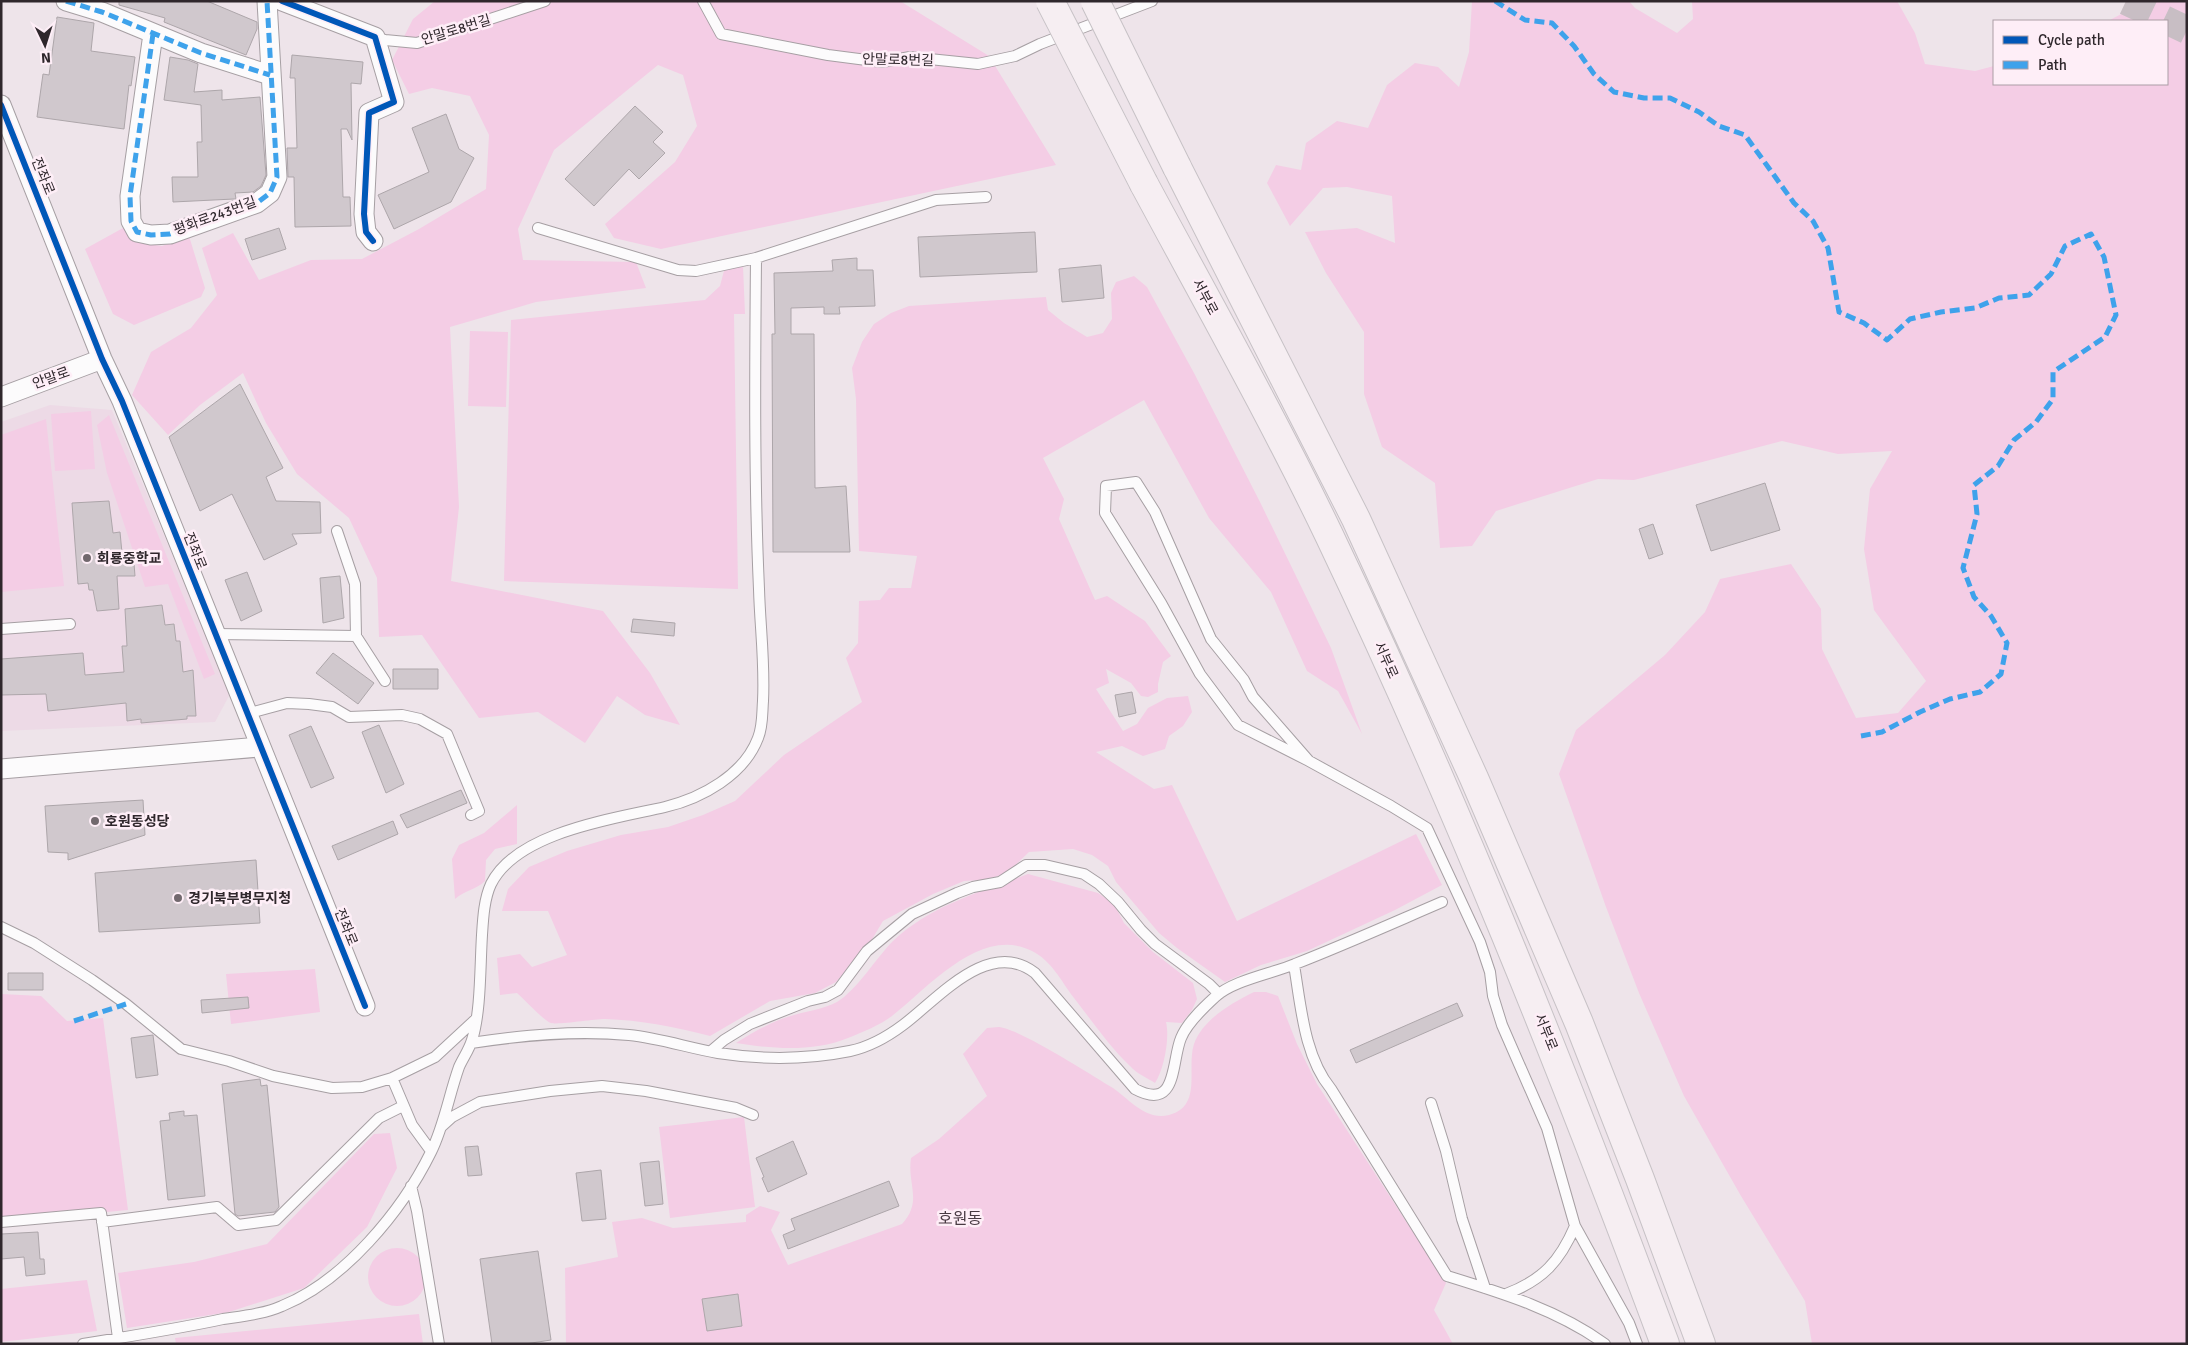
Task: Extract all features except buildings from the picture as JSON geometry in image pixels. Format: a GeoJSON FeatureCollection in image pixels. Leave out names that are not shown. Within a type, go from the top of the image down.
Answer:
{"type":"FeatureCollection","features":[{"type":"Feature","properties":{"kind":"highway","name":"서부로"},"geometry":{"type":"LineString","coordinates":[[1050,1],[1329,535],[1439,778],[1549,1038],[1665,1344]]}},
{"type":"Feature","properties":{"kind":"highway"},"geometry":{"type":"LineString","coordinates":[[1095,1],[1356,519],[1470,769],[1579,1023],[1640,1179],[1701,1344]]}},
{"type":"Feature","properties":{"kind":"street"},"geometry":{"type":"LineString","coordinates":[[66,1],[102,12],[201,53],[270,75]]}},
{"type":"Feature","properties":{"kind":"street","name":"평화로243번길"},"geometry":{"type":"LineString","coordinates":[[153,34],[130,196],[131,221],[137,232],[151,235],[170,234],[257,203],[270,193],[277,177],[267,1]]}},
{"type":"Feature","properties":{"kind":"street","name":"안말로8번길"},"geometry":{"type":"LineString","coordinates":[[282,1],[375,37]]}},
{"type":"Feature","properties":{"kind":"street"},"geometry":{"type":"LineString","coordinates":[[373,241],[366,232],[364,214],[369,113],[394,102],[375,37]]}},
{"type":"Feature","properties":{"kind":"street","name":"전좌로"},"geometry":{"type":"LineString","coordinates":[[1,105],[365,1006]]}},
{"type":"Feature","properties":{"kind":"street","name":"안말로"},"geometry":{"type":"LineString","coordinates":[[1,397],[102,359]]}},
{"type":"Feature","properties":{"kind":"street"},"geometry":{"type":"LineString","coordinates":[[1,769],[260,747]]}},
{"type":"Feature","properties":{"kind":"lane","name":"안말로8번길"},"geometry":{"type":"LineString","coordinates":[[375,37],[385,40],[417,43],[545,1]]}},
{"type":"Feature","properties":{"kind":"lane","name":"안말로8번길"},"geometry":{"type":"LineString","coordinates":[[703,1],[721,34],[828,55],[882,62],[910,57],[978,64],[1015,56],[1152,1]]}},
{"type":"Feature","properties":{"kind":"lane"},"geometry":{"type":"LineString","coordinates":[[538,228],[678,270],[696,271],[756,258],[936,200],[986,197]]}},
{"type":"Feature","properties":{"kind":"lane"},"geometry":{"type":"LineString","coordinates":[[83,1344],[278,1308],[302,1297],[325,1281],[352,1258],[386,1222],[411,1186],[431,1151],[440,1127],[460,1064],[471,1043],[476,1019],[484,915],[491,884],[507,864],[545,839],[567,830],[677,804],[713,787],[742,764],[760,735],[764,672],[759,590],[755,456],[756,258]]}},
{"type":"Feature","properties":{"kind":"lane"},"geometry":{"type":"LineString","coordinates":[[1309,761],[1253,697],[1244,680],[1212,639],[1155,512],[1136,482],[1106,486],[1105,513],[1161,603],[1200,674],[1238,725],[1309,761],[1427,828],[1480,942],[1490,972],[1493,996],[1502,1025],[1547,1128],[1575,1226],[1629,1323],[1637,1344]]}},
{"type":"Feature","properties":{"kind":"lane"},"geometry":{"type":"LineString","coordinates":[[337,531],[355,584],[356,636],[385,681]]}},
{"type":"Feature","properties":{"kind":"lane"},"geometry":{"type":"LineString","coordinates":[[1,629],[70,624]]}},
{"type":"Feature","properties":{"kind":"lane"},"geometry":{"type":"LineString","coordinates":[[215,634],[356,636]]}},
{"type":"Feature","properties":{"kind":"lane"},"geometry":{"type":"LineString","coordinates":[[246,714],[287,703],[332,707],[349,717],[402,715],[420,718],[446,734],[479,811],[471,815]]}},
{"type":"Feature","properties":{"kind":"lane"},"geometry":{"type":"LineString","coordinates":[[711,1051],[724,1040],[750,1024],[808,1001],[825,997],[838,990],[867,952],[912,914],[973,887],[1000,882],[1026,864],[1065,868],[1084,874],[1092,879],[1118,902],[1155,944],[1209,984],[1219,994]]}},
{"type":"Feature","properties":{"kind":"lane"},"geometry":{"type":"LineString","coordinates":[[471,1043],[532,1035],[602,1034],[630,1035],[754,1058],[783,1059],[828,1055],[858,1050],[882,1039],[903,1025],[962,978],[991,964],[1004,961],[1025,965],[1035,973],[1135,1089],[1144,1094],[1160,1094],[1167,1088],[1171,1080],[1180,1039],[1184,1032],[1219,994],[1245,982],[1294,965],[1442,902]]}},
{"type":"Feature","properties":{"kind":"lane"},"geometry":{"type":"LineString","coordinates":[[1,927],[34,943],[92,980],[126,1004],[181,1049],[230,1061],[273,1076],[332,1088],[362,1087],[392,1078],[435,1057],[476,1019]]}},
{"type":"Feature","properties":{"kind":"lane"},"geometry":{"type":"LineString","coordinates":[[1294,965],[1311,1050],[1323,1078],[1447,1276],[1506,1294],[1573,1323],[1605,1344]]}},
{"type":"Feature","properties":{"kind":"lane"},"geometry":{"type":"LineString","coordinates":[[392,1078],[402,1106],[412,1125],[431,1151]]}},
{"type":"Feature","properties":{"kind":"lane"},"geometry":{"type":"LineString","coordinates":[[440,1127],[452,1117],[480,1102],[567,1089],[602,1086],[646,1091],[736,1108],[753,1115]]}},
{"type":"Feature","properties":{"kind":"lane"},"geometry":{"type":"LineString","coordinates":[[1431,1103],[1446,1151],[1464,1224],[1486,1288]]}},
{"type":"Feature","properties":{"kind":"lane"},"geometry":{"type":"LineString","coordinates":[[102,1222],[217,1207],[238,1225],[276,1220],[379,1118],[402,1106]]}},
{"type":"Feature","properties":{"kind":"lane"},"geometry":{"type":"LineString","coordinates":[[411,1186],[417,1211],[439,1344]]}},
{"type":"Feature","properties":{"kind":"lane"},"geometry":{"type":"LineString","coordinates":[[1,1222],[101,1213],[118,1338]]}},
{"type":"Feature","properties":{"kind":"lane"},"geometry":{"type":"LineString","coordinates":[[1506,1294],[1529,1283],[1555,1262],[1564,1250],[1575,1226]]}},
{"type":"Feature","properties":{"kind":"shaded area"},"geometry":{"type":"Polygon","coordinates":[[[435,1],[900,1],[989,56],[1056,165],[661,249],[614,238],[605,224],[675,162],[697,126],[683,75],[658,65],[554,150],[518,229],[523,260],[636,262],[646,288],[536,302],[450,327],[459,507],[451,581],[603,611],[650,673],[680,725],[645,715],[617,696],[585,743],[538,712],[479,718],[422,635],[379,637],[377,578],[349,518],[297,474],[266,423],[243,373],[200,405],[168,435],[132,395],[151,352],[191,328],[217,295],[202,248],[233,233],[259,280],[311,260],[362,259],[419,229],[486,189],[489,135],[470,96],[432,88],[409,94],[392,60],[413,19],[435,1]]]}},
{"type":"Feature","properties":{"kind":"shaded area"},"geometry":{"type":"Polygon","coordinates":[[[1472,1],[1629,1],[1635,8],[1677,33],[1693,19],[1692,1],[1897,1],[1915,33],[1925,64],[1975,71],[1993,66],[1993,85],[2168,85],[2168,20],[2110,20],[2146,1],[2187,1],[2187,1344],[1812,1344],[1805,1301],[1741,1196],[1684,1096],[1639,993],[1559,774],[1576,730],[1665,655],[1705,612],[1720,579],[1791,564],[1821,609],[1822,649],[1856,718],[1898,713],[1926,681],[1874,610],[1864,549],[1870,489],[1892,451],[1838,454],[1782,441],[1634,480],[1598,479],[1496,511],[1472,546],[1440,548],[1435,483],[1382,447],[1364,394],[1364,332],[1326,273],[1305,232],[1357,228],[1395,243],[1392,196],[1347,187],[1323,188],[1290,226],[1267,183],[1276,165],[1301,170],[1306,143],[1337,121],[1368,128],[1387,85],[1415,63],[1438,67],[1459,87],[1469,52],[1472,1]]]}},
{"type":"Feature","properties":{"kind":"shaded area"},"geometry":{"type":"Polygon","coordinates":[[[123,228],[134,242],[162,246],[189,236],[205,288],[201,297],[134,325],[113,314],[85,249],[123,228]]]}},
{"type":"Feature","properties":{"kind":"shaded area"},"geometry":{"type":"Polygon","coordinates":[[[743,266],[745,314],[734,314],[738,589],[504,581],[511,320],[705,300],[720,286],[725,267],[743,266]]]}},
{"type":"Feature","properties":{"kind":"shaded area"},"geometry":{"type":"Polygon","coordinates":[[[1134,276],[1147,287],[1194,373],[1260,502],[1331,648],[1362,734],[1338,691],[1307,671],[1271,592],[1209,518],[1144,400],[1043,458],[1064,499],[1059,519],[1095,600],[1107,596],[1145,621],[1171,656],[1163,662],[1158,692],[1148,697],[1141,696],[1131,683],[1106,669],[1109,683],[1096,689],[1123,731],[1137,724],[1148,708],[1167,698],[1188,696],[1192,712],[1183,726],[1169,736],[1165,749],[1143,756],[1122,746],[1096,752],[1154,789],[1172,785],[1237,921],[1416,834],[1442,885],[1395,910],[1307,951],[1261,965],[1225,982],[1159,933],[1116,882],[1108,866],[1092,855],[1073,849],[1029,852],[1006,874],[982,880],[964,881],[933,894],[883,921],[871,941],[836,982],[815,993],[770,1001],[710,1036],[658,1024],[631,1021],[600,1019],[551,1023],[517,993],[500,995],[497,958],[520,954],[532,967],[567,955],[548,911],[502,911],[508,889],[529,867],[567,851],[621,835],[668,827],[735,801],[784,755],[862,702],[846,658],[858,643],[859,601],[880,600],[889,588],[911,588],[917,556],[859,551],[856,399],[852,368],[862,342],[874,324],[891,313],[909,306],[1046,297],[1048,310],[1064,323],[1087,337],[1103,333],[1112,319],[1111,293],[1116,282],[1134,276]]]}},
{"type":"Feature","properties":{"kind":"shaded area"},"geometry":{"type":"Polygon","coordinates":[[[470,331],[508,332],[506,407],[468,406],[470,331]]]}},
{"type":"Feature","properties":{"kind":"shaded area","name":"회룡중학교"},"geometry":{"type":"Polygon","coordinates":[[[50,405],[112,410],[230,694],[215,722],[1,731],[1,422],[50,405]]]}},
{"type":"Feature","properties":{"kind":"shaded area"},"geometry":{"type":"Polygon","coordinates":[[[91,411],[95,469],[55,471],[51,414],[91,411]]]}},
{"type":"Feature","properties":{"kind":"shaded area"},"geometry":{"type":"Polygon","coordinates":[[[109,415],[215,674],[204,679],[168,584],[145,587],[107,473],[97,425],[109,415]]]}},
{"type":"Feature","properties":{"kind":"shaded area"},"geometry":{"type":"Polygon","coordinates":[[[46,419],[64,586],[1,592],[1,435],[46,419]]]}},
{"type":"Feature","properties":{"kind":"shaded area"},"geometry":{"type":"Polygon","coordinates":[[[517,805],[517,844],[495,849],[486,860],[485,881],[455,899],[452,859],[459,845],[484,833],[517,805]]]}},
{"type":"Feature","properties":{"kind":"shaded area"},"geometry":{"type":"Polygon","coordinates":[[[1028,874],[1098,893],[1114,904],[1124,923],[1153,952],[1193,983],[1197,999],[1192,1010],[1182,1023],[1166,1022],[1165,1053],[1161,1070],[1155,1083],[1135,1071],[1122,1058],[1045,960],[1032,951],[1013,945],[994,946],[956,963],[892,1016],[848,1038],[821,1046],[793,1048],[764,1047],[736,1043],[778,1020],[837,1002],[852,990],[893,941],[924,918],[957,901],[1028,874]]]}},
{"type":"Feature","properties":{"kind":"shaded area"},"geometry":{"type":"Polygon","coordinates":[[[315,969],[320,1012],[231,1024],[226,974],[315,969]]]}},
{"type":"Feature","properties":{"kind":"shaded area"},"geometry":{"type":"Polygon","coordinates":[[[1254,992],[1266,992],[1278,996],[1297,1044],[1317,1084],[1446,1283],[1434,1310],[1453,1344],[566,1344],[565,1268],[618,1257],[612,1222],[642,1218],[673,1228],[746,1222],[746,1215],[760,1206],[780,1212],[771,1230],[788,1265],[902,1224],[912,1208],[911,1158],[939,1139],[987,1096],[963,1054],[987,1028],[999,1027],[1023,1036],[1056,1053],[1113,1088],[1145,1112],[1161,1116],[1169,1115],[1180,1110],[1186,1104],[1190,1095],[1192,1054],[1198,1035],[1211,1019],[1254,992]]]}},
{"type":"Feature","properties":{"kind":"shaded area"},"geometry":{"type":"Polygon","coordinates":[[[1,994],[41,996],[67,1021],[103,1018],[128,1210],[1,1222],[1,994]]]}},
{"type":"Feature","properties":{"kind":"shaded area"},"geometry":{"type":"Polygon","coordinates":[[[744,1117],[755,1207],[670,1218],[659,1127],[744,1117]]]}},
{"type":"Feature","properties":{"kind":"shaded area"},"geometry":{"type":"Polygon","coordinates":[[[390,1133],[397,1168],[367,1227],[304,1288],[229,1312],[127,1328],[118,1273],[194,1262],[267,1244],[374,1134],[390,1133]]]}},
{"type":"Feature","properties":{"kind":"shaded area"},"geometry":{"type":"Polygon","coordinates":[[[397,1248],[408,1250],[421,1261],[426,1277],[424,1288],[413,1301],[397,1306],[386,1304],[373,1293],[368,1277],[370,1266],[381,1253],[397,1248]]]}},
{"type":"Feature","properties":{"kind":"shaded area"},"geometry":{"type":"Polygon","coordinates":[[[87,1280],[97,1331],[1,1342],[1,1289],[87,1280]]]}},
{"type":"Feature","properties":{"kind":"shaded area"},"geometry":{"type":"Polygon","coordinates":[[[419,1314],[423,1344],[176,1344],[175,1338],[419,1314]]]}},
{"type":"Feature","properties":{"kind":"tunnel"},"geometry":{"type":"LineString","coordinates":[[2126,1],[2166,20]]}},
{"type":"Feature","properties":{"kind":"tunnel"},"geometry":{"type":"LineString","coordinates":[[2168,21],[2187,30]]}},
{"type":"Feature","properties":{"kind":"marked path"},"geometry":{"type":"LineString","coordinates":[[66,1],[102,12],[201,53],[270,75]]}},
{"type":"Feature","properties":{"kind":"marked path"},"geometry":{"type":"LineString","coordinates":[[153,34],[130,196],[131,221],[137,232],[151,235],[170,234],[257,203],[270,193],[277,177],[267,1]]}},
{"type":"Feature","properties":{"kind":"marked path"},"geometry":{"type":"LineString","coordinates":[[1495,1],[1525,20],[1552,23],[1574,46],[1594,74],[1614,92],[1644,98],[1670,98],[1699,112],[1719,126],[1745,135],[1794,203],[1813,221],[1828,248],[1839,312],[1864,323],[1887,340],[1910,319],[1941,312],[1975,308],[1999,298],[2029,295],[2051,274],[2065,246],[2091,234],[2104,257],[2116,315],[2105,337],[2053,372],[2053,399],[2036,422],[2014,440],[1998,466],[1974,485],[1977,514],[1963,568],[1974,597],[1991,616],[2007,643],[2001,674],[1980,692],[1950,699],[1882,732],[1861,736]]}},
{"type":"Feature","properties":{"kind":"marked path"},"geometry":{"type":"LineString","coordinates":[[74,1021],[126,1004]]}},
{"type":"Feature","properties":{"kind":"cycle path"},"geometry":{"type":"LineString","coordinates":[[282,1],[375,37],[394,102],[369,113],[364,214],[366,232],[373,241]]}},
{"type":"Feature","properties":{"kind":"cycle path"},"geometry":{"type":"LineString","coordinates":[[1,105],[365,1006]]}},
{"type":"Feature","properties":{"kind":"place","name":"회룡중학교"},"geometry":{"type":"Point","coordinates":[87,558]}},
{"type":"Feature","properties":{"kind":"place","name":"호원동성당"},"geometry":{"type":"Point","coordinates":[95,821]}},
{"type":"Feature","properties":{"kind":"place","name":"경기북부병무지청"},"geometry":{"type":"Point","coordinates":[178,898]}},
{"type":"Feature","properties":{"kind":"district","name":"호원동"},"geometry":{"type":"Point","coordinates":[960,1219]}}]}
